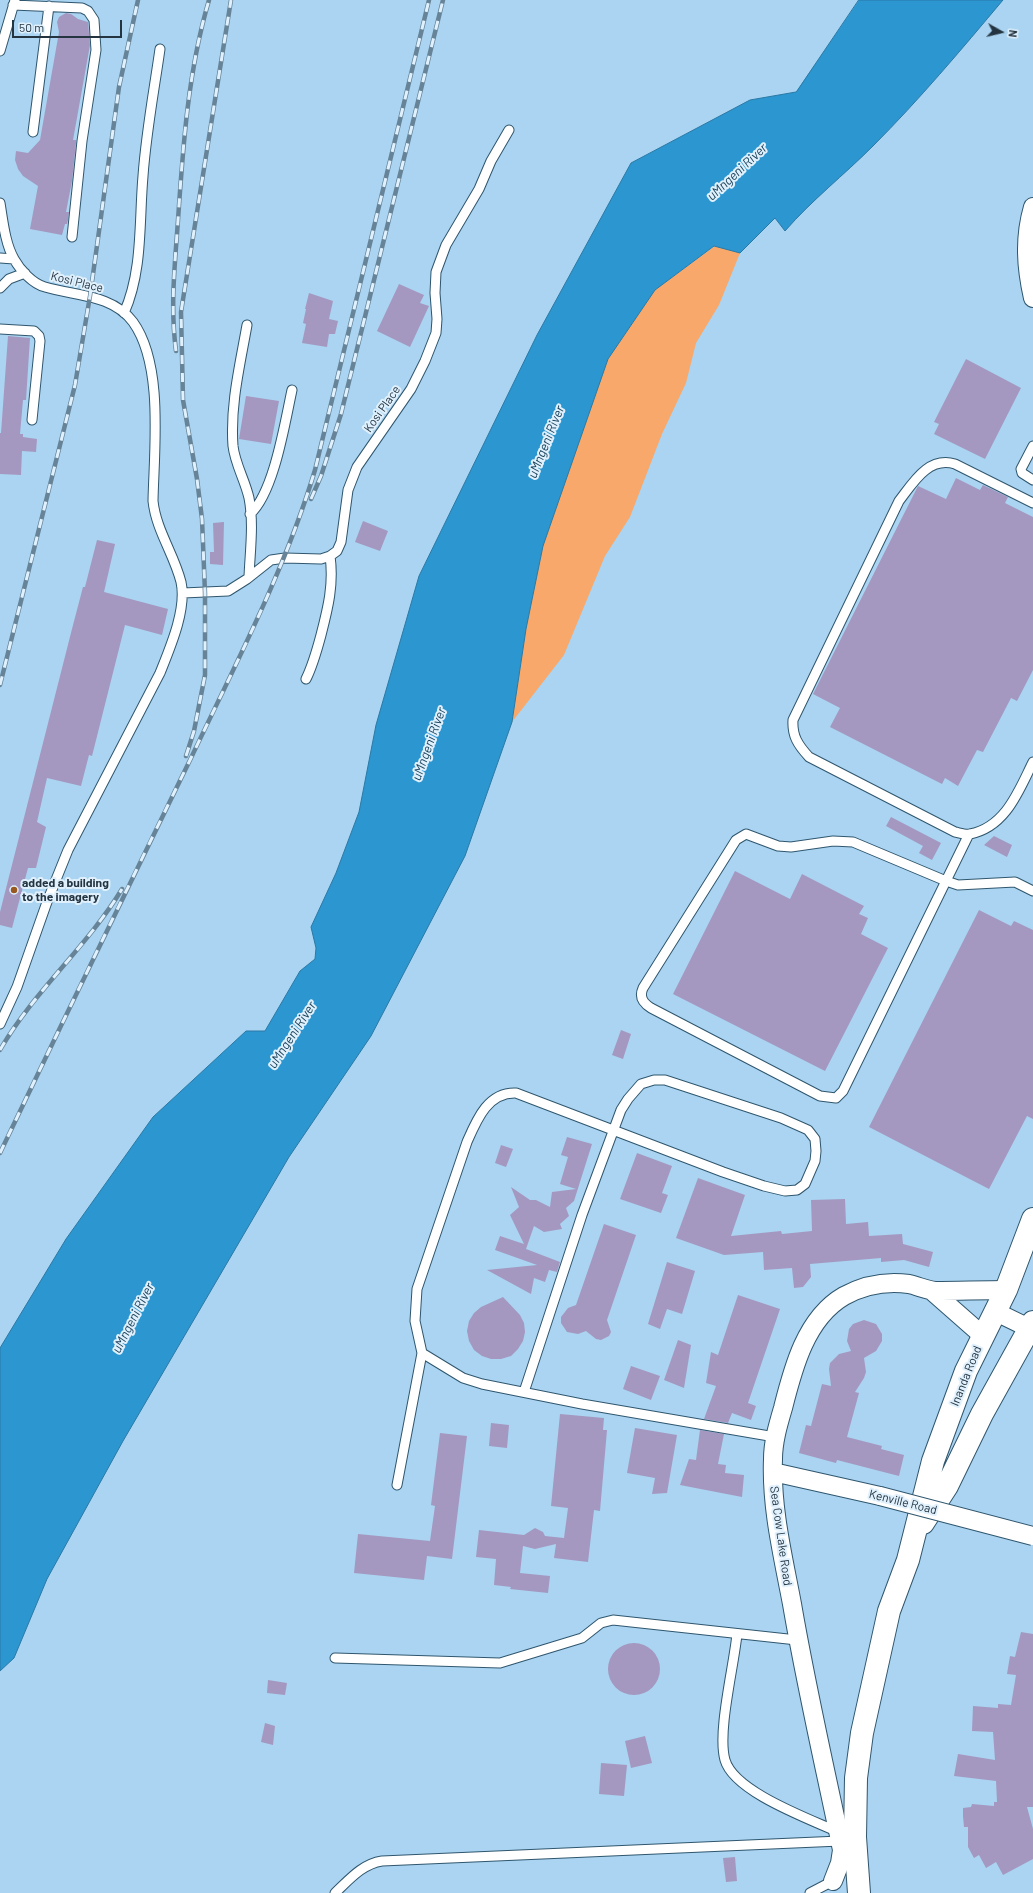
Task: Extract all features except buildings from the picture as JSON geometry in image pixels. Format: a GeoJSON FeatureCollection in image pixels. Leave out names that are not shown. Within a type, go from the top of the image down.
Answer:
{"type":"FeatureCollection","features":[{"type":"Feature","properties":{"kind":"main road","name":"Inanda Road"},"geometry":{"type":"LineString","coordinates":[[859,1893],[855,1837],[856,1778],[862,1732],[889,1612],[908,1560],[934,1461],[966,1371],[982,1335],[996,1312],[1006,1290],[1033,1219]]}},
{"type":"Feature","properties":{"kind":"main road","name":"Inanda Road"},"geometry":{"type":"LineString","coordinates":[[914,1538],[947,1486],[982,1414],[1032,1327]]}},
{"type":"Feature","properties":{"kind":"street"},"geometry":{"type":"LineString","coordinates":[[1033,207],[1026,242],[1028,276],[1033,298]]}},
{"type":"Feature","properties":{"kind":"street","name":"Sea Cow Lake Road"},"geometry":{"type":"LineString","coordinates":[[833,1881],[840,1863],[842,1850],[814,1711],[797,1640],[776,1518],[772,1458],[797,1357],[818,1321],[831,1306],[844,1296],[860,1289],[886,1282],[910,1284],[932,1290],[1006,1290]]}},
{"type":"Feature","properties":{"kind":"street","name":"Sea Cow Lake Road"},"geometry":{"type":"LineString","coordinates":[[932,1290],[982,1335]]}},
{"type":"Feature","properties":{"kind":"street"},"geometry":{"type":"LineString","coordinates":[[996,1312],[1032,1327]]}},
{"type":"Feature","properties":{"kind":"street","name":"Kenville Road"},"geometry":{"type":"LineString","coordinates":[[773,1472],[880,1496],[1033,1536]]}},
{"type":"Feature","properties":{"kind":"lane"},"geometry":{"type":"LineString","coordinates":[[0,51],[14,3],[86,9],[94,20],[96,50],[82,141],[72,237]]}},
{"type":"Feature","properties":{"kind":"lane"},"geometry":{"type":"LineString","coordinates":[[32,132],[49,6]]}},
{"type":"Feature","properties":{"kind":"lane"},"geometry":{"type":"LineString","coordinates":[[124,313],[130,299],[137,263],[144,155],[160,49]]}},
{"type":"Feature","properties":{"kind":"lane","name":"Kosi Place"},"geometry":{"type":"LineString","coordinates":[[330,556],[337,551],[341,542],[348,490],[357,467],[411,389],[425,361],[436,333],[436,272],[446,245],[479,189],[509,130]]}},
{"type":"Feature","properties":{"kind":"lane","name":"Kosi Place"},"geometry":{"type":"LineString","coordinates":[[0,203],[7,243],[14,259],[25,273],[35,282],[44,287],[90,296],[108,303],[124,313],[133,322],[141,337],[154,381],[154,514],[180,580],[183,593],[172,644],[160,673],[68,850],[16,987],[0,1024]]}},
{"type":"Feature","properties":{"kind":"lane"},"geometry":{"type":"LineString","coordinates":[[0,258],[14,259]]}},
{"type":"Feature","properties":{"kind":"lane"},"geometry":{"type":"LineString","coordinates":[[0,288],[9,279],[25,273]]}},
{"type":"Feature","properties":{"kind":"lane"},"geometry":{"type":"LineString","coordinates":[[247,325],[235,389],[232,428],[238,467],[249,498],[250,577]]}},
{"type":"Feature","properties":{"kind":"lane"},"geometry":{"type":"LineString","coordinates":[[0,329],[34,331],[39,336],[40,341],[32,420]]}},
{"type":"Feature","properties":{"kind":"lane"},"geometry":{"type":"LineString","coordinates":[[250,514],[257,508],[274,468],[292,390]]}},
{"type":"Feature","properties":{"kind":"lane"},"geometry":{"type":"LineString","coordinates":[[1033,446],[1021,469],[1022,473],[1033,480]]}},
{"type":"Feature","properties":{"kind":"lane"},"geometry":{"type":"LineString","coordinates":[[1033,503],[946,461],[922,471],[899,501],[793,720],[792,729],[796,743],[808,757],[955,832],[969,834],[986,827],[1001,817],[1014,800],[1033,762]]}},
{"type":"Feature","properties":{"kind":"lane"},"geometry":{"type":"LineString","coordinates":[[183,593],[228,591],[250,577],[271,560],[285,558],[321,559],[330,556],[332,569],[329,606],[312,667],[306,679]]}},
{"type":"Feature","properties":{"kind":"lane"},"geometry":{"type":"LineString","coordinates":[[969,834],[946,881],[843,1091],[836,1098],[820,1096],[651,1008],[641,999],[643,988],[736,840],[743,835],[750,835],[778,846],[791,847],[833,841],[852,842],[946,881],[958,885],[1015,882],[1033,890]]}},
{"type":"Feature","properties":{"kind":"lane"},"geometry":{"type":"LineString","coordinates":[[396,1485],[422,1353],[415,1321],[417,1289],[467,1142],[476,1122],[487,1105],[506,1093],[516,1093],[614,1130],[723,1172],[785,1191],[797,1190],[805,1184],[815,1161],[815,1139],[808,1130],[781,1118],[665,1080],[654,1080],[641,1084],[628,1099],[614,1130],[582,1215],[524,1392]]}},
{"type":"Feature","properties":{"kind":"lane"},"geometry":{"type":"LineString","coordinates":[[422,1353],[463,1378],[482,1384],[582,1404],[776,1437]]}},
{"type":"Feature","properties":{"kind":"lane"},"geometry":{"type":"LineString","coordinates":[[335,1658],[500,1663],[582,1638],[601,1622],[613,1620],[797,1640]]}},
{"type":"Feature","properties":{"kind":"lane"},"geometry":{"type":"LineString","coordinates":[[737,1634],[722,1739],[725,1761],[737,1779],[760,1796],[839,1837]]}},
{"type":"Feature","properties":{"kind":"lane"},"geometry":{"type":"LineString","coordinates":[[335,1893],[359,1871],[371,1864],[382,1862],[839,1837]]}},
{"type":"Feature","properties":{"kind":"lane"},"geometry":{"type":"LineString","coordinates":[[810,1893],[833,1881]]}},
{"type":"Feature","properties":{"kind":"shaded area"},"geometry":{"type":"Polygon","coordinates":[[[715,246],[740,253],[719,305],[696,343],[686,383],[662,434],[630,517],[605,556],[564,655],[512,722],[526,629],[543,546],[608,359],[655,290],[715,246]]]}},
{"type":"Feature","properties":{"kind":"water","name":"uMngeni River"},"geometry":{"type":"Polygon","coordinates":[[[859,0],[1003,0],[907,111],[862,157],[806,209],[785,231],[775,218],[740,253],[714,246],[655,290],[608,359],[543,546],[526,629],[512,722],[465,856],[371,1036],[289,1157],[123,1441],[47,1579],[14,1658],[0,1671],[0,1348],[66,1239],[153,1117],[246,1031],[265,1031],[300,971],[315,959],[316,948],[311,927],[336,873],[359,812],[376,725],[419,576],[537,335],[631,163],[750,100],[796,92],[859,0]]]}},
{"type":"Feature","properties":{"kind":"railway"},"geometry":{"type":"LineString","coordinates":[[0,685],[75,385],[90,296],[119,87],[138,0]]}},
{"type":"Feature","properties":{"kind":"railway"},"geometry":{"type":"LineString","coordinates":[[176,351],[173,318],[174,285],[184,137],[191,81],[209,0]]}},
{"type":"Feature","properties":{"kind":"railway"},"geometry":{"type":"LineString","coordinates":[[186,756],[194,731],[205,675],[205,593],[202,519],[197,479],[183,400],[181,312],[231,0]]}},
{"type":"Feature","properties":{"kind":"railway"},"geometry":{"type":"LineString","coordinates":[[0,1153],[259,616],[303,507],[315,470],[429,0]]}},
{"type":"Feature","properties":{"kind":"railway"},"geometry":{"type":"LineString","coordinates":[[311,499],[321,476],[341,414],[443,0]]}},
{"type":"Feature","properties":{"kind":"railway"},"geometry":{"type":"LineString","coordinates":[[0,1050],[28,1008],[93,930],[122,889]]}},
{"type":"Feature","properties":{"kind":"place","name":"added a building to the imagery"},"geometry":{"type":"Point","coordinates":[14,890]}}]}
